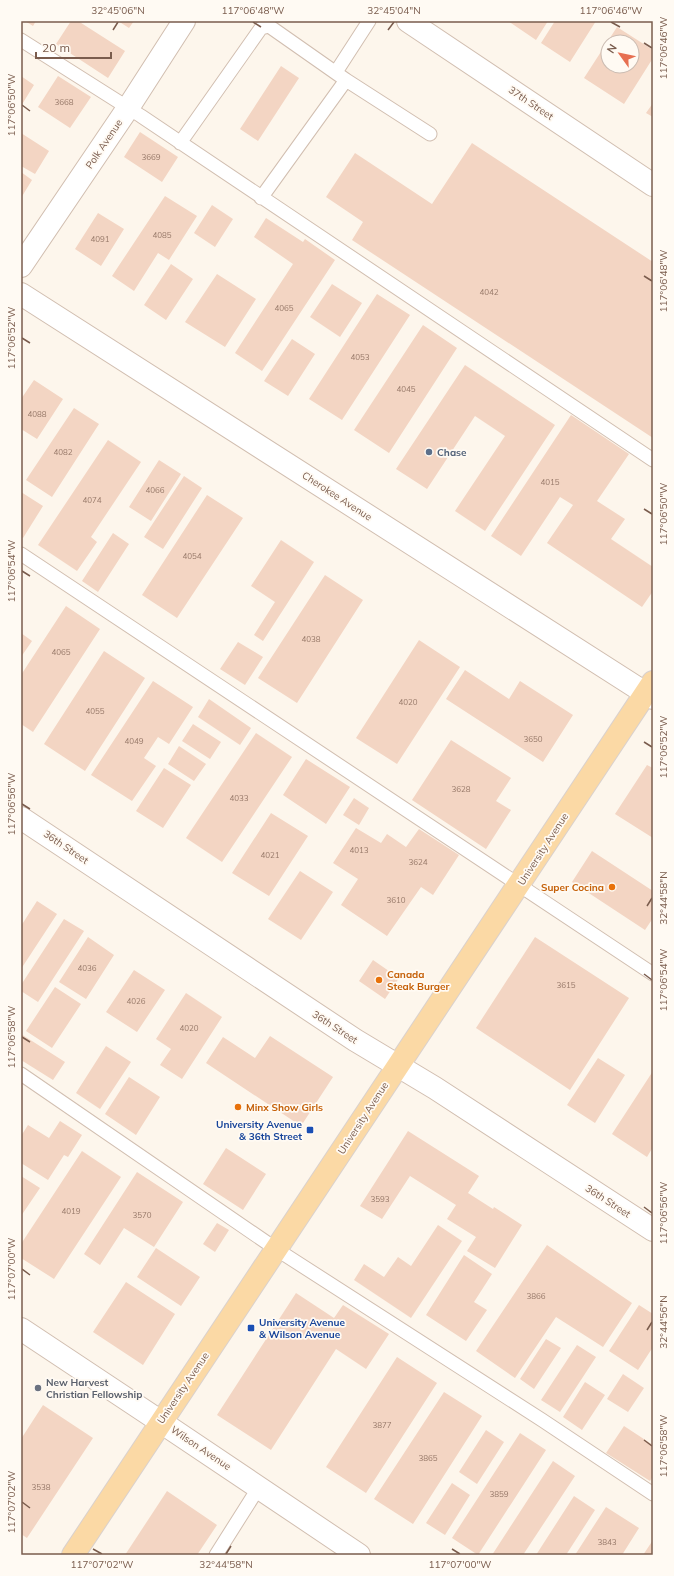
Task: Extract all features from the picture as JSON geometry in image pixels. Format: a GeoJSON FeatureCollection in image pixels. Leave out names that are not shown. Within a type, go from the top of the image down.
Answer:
{"type":"FeatureCollection","features":[{"type":"Feature","properties":{"kind":"main road","name":"University Avenue"},"geometry":{"type":"LineString","coordinates":[[73,1555],[398,1065],[650,691]]}},
{"type":"Feature","properties":{"kind":"street","name":"Polk Avenue"},"geometry":{"type":"LineString","coordinates":[[21,266],[128,108],[184,21]]}},
{"type":"Feature","properties":{"kind":"street","name":"37th Street"},"geometry":{"type":"LineString","coordinates":[[408,21],[653,185]]}},
{"type":"Feature","properties":{"kind":"street","name":"Cherokee Avenue"},"geometry":{"type":"LineString","coordinates":[[21,294],[650,691]]}},
{"type":"Feature","properties":{"kind":"street","name":"36th Street"},"geometry":{"type":"LineString","coordinates":[[21,818],[355,1040],[398,1065],[653,1230]]}},
{"type":"Feature","properties":{"kind":"street","name":"Wilson Avenue"},"geometry":{"type":"LineString","coordinates":[[21,1329],[359,1555]]}},
{"type":"Feature","properties":{"kind":"lane"},"geometry":{"type":"LineString","coordinates":[[261,198],[341,76],[369,21]]}},
{"type":"Feature","properties":{"kind":"lane"},"geometry":{"type":"LineString","coordinates":[[180,143],[261,28],[269,26],[341,76],[430,134]]}},
{"type":"Feature","properties":{"kind":"lane"},"geometry":{"type":"LineString","coordinates":[[21,40],[128,108],[653,460]]}},
{"type":"Feature","properties":{"kind":"lane"},"geometry":{"type":"LineString","coordinates":[[21,554],[653,974]]}},
{"type":"Feature","properties":{"kind":"lane"},"geometry":{"type":"LineString","coordinates":[[21,1074],[276,1249],[542,1420],[653,1494]]}},
{"type":"Feature","properties":{"kind":"lane"},"geometry":{"type":"LineString","coordinates":[[216,1555],[259,1487]]}},
{"type":"Feature","properties":{"kind":"building"},"geometry":{"type":"Polygon","coordinates":[[[25,21],[36,21],[33,26],[25,21]]]}},
{"type":"Feature","properties":{"kind":"building"},"geometry":{"type":"Polygon","coordinates":[[[71,21],[78,21],[125,51],[108,78],[56,44],[71,21]]]}},
{"type":"Feature","properties":{"kind":"building"},"geometry":{"type":"Polygon","coordinates":[[[118,21],[134,21],[129,28],[118,21]]]}},
{"type":"Feature","properties":{"kind":"building"},"geometry":{"type":"Polygon","coordinates":[[[508,21],[548,21],[536,40],[508,21]]]}},
{"type":"Feature","properties":{"kind":"building"},"geometry":{"type":"Polygon","coordinates":[[[555,21],[596,21],[570,62],[541,43],[555,21]]]}},
{"type":"Feature","properties":{"kind":"building"},"geometry":{"type":"Polygon","coordinates":[[[617,27],[628,34],[612,34],[617,27]]]}},
{"type":"Feature","properties":{"kind":"building"},"geometry":{"type":"Polygon","coordinates":[[[640,42],[653,50],[653,58],[624,104],[584,78],[600,53],[600,74],[640,74],[640,42]]]}},
{"type":"Feature","properties":{"kind":"building"},"geometry":{"type":"Polygon","coordinates":[[[281,66],[299,78],[258,141],[240,129],[281,66]]]}},
{"type":"Feature","properties":{"kind":"building"},"geometry":{"type":"Polygon","coordinates":[[[21,76],[34,85],[21,106],[21,76]]]}},
{"type":"Feature","properties":{"kind":"building"},"geometry":{"type":"Polygon","coordinates":[[[58,76],[91,97],[70,128],[38,107],[58,76]]]}},
{"type":"Feature","properties":{"kind":"building"},"geometry":{"type":"Polygon","coordinates":[[[653,103],[653,117],[646,113],[653,103]]]}},
{"type":"Feature","properties":{"kind":"building"},"geometry":{"type":"Polygon","coordinates":[[[140,132],[178,157],[162,182],[124,157],[140,132]]]}},
{"type":"Feature","properties":{"kind":"building"},"geometry":{"type":"Polygon","coordinates":[[[21,133],[49,151],[35,174],[21,166],[21,133]]]}},
{"type":"Feature","properties":{"kind":"building"},"geometry":{"type":"Polygon","coordinates":[[[472,143],[653,262],[653,438],[352,240],[363,222],[326,197],[355,153],[432,204],[472,143]]]}},
{"type":"Feature","properties":{"kind":"building"},"geometry":{"type":"Polygon","coordinates":[[[21,172],[32,180],[21,198],[21,172]]]}},
{"type":"Feature","properties":{"kind":"building"},"geometry":{"type":"Polygon","coordinates":[[[165,196],[197,216],[169,260],[158,253],[134,291],[112,276],[165,196]]]}},
{"type":"Feature","properties":{"kind":"building"},"geometry":{"type":"Polygon","coordinates":[[[212,205],[233,219],[215,247],[194,233],[212,205]]]}},
{"type":"Feature","properties":{"kind":"building"},"geometry":{"type":"Polygon","coordinates":[[[98,213],[124,229],[101,266],[75,249],[98,213]]]}},
{"type":"Feature","properties":{"kind":"building"},"geometry":{"type":"Polygon","coordinates":[[[266,218],[303,242],[305,239],[335,260],[262,371],[235,353],[293,264],[254,237],[266,218]]]}},
{"type":"Feature","properties":{"kind":"building"},"geometry":{"type":"Polygon","coordinates":[[[171,264],[193,279],[166,320],[144,305],[171,264]]]}},
{"type":"Feature","properties":{"kind":"building"},"geometry":{"type":"Polygon","coordinates":[[[217,274],[256,299],[225,347],[185,322],[217,274]]]}},
{"type":"Feature","properties":{"kind":"building"},"geometry":{"type":"Polygon","coordinates":[[[332,284],[362,303],[340,337],[310,317],[332,284]]]}},
{"type":"Feature","properties":{"kind":"building"},"geometry":{"type":"Polygon","coordinates":[[[377,294],[410,315],[342,420],[309,399],[377,294]]]}},
{"type":"Feature","properties":{"kind":"building"},"geometry":{"type":"Polygon","coordinates":[[[423,325],[457,348],[389,453],[354,430],[423,325]]]}},
{"type":"Feature","properties":{"kind":"building"},"geometry":{"type":"Polygon","coordinates":[[[292,339],[315,354],[288,396],[264,381],[292,339]]]}},
{"type":"Feature","properties":{"kind":"building","name":"Chase"},"geometry":{"type":"Polygon","coordinates":[[[465,365],[555,425],[485,531],[455,511],[505,436],[475,416],[427,489],[396,469],[465,365]]]}},
{"type":"Feature","properties":{"kind":"building"},"geometry":{"type":"Polygon","coordinates":[[[34,380],[63,399],[37,439],[21,429],[21,399],[34,380]]]}},
{"type":"Feature","properties":{"kind":"building"},"geometry":{"type":"Polygon","coordinates":[[[74,408],[99,424],[52,497],[26,480],[74,408]]]}},
{"type":"Feature","properties":{"kind":"building"},"geometry":{"type":"Polygon","coordinates":[[[571,415],[629,454],[597,501],[625,519],[611,539],[653,567],[653,591],[642,607],[547,543],[573,505],[560,497],[521,556],[491,536],[571,415]]]}},
{"type":"Feature","properties":{"kind":"building"},"geometry":{"type":"Polygon","coordinates":[[[108,440],[141,462],[91,537],[97,542],[77,571],[38,545],[108,440]]]}},
{"type":"Feature","properties":{"kind":"building"},"geometry":{"type":"Polygon","coordinates":[[[159,460],[181,474],[151,521],[129,507],[159,460]]]}},
{"type":"Feature","properties":{"kind":"building"},"geometry":{"type":"Polygon","coordinates":[[[184,476],[202,488],[163,549],[144,537],[184,476]]]}},
{"type":"Feature","properties":{"kind":"building"},"geometry":{"type":"Polygon","coordinates":[[[21,492],[43,506],[23,538],[21,537],[21,492]]]}},
{"type":"Feature","properties":{"kind":"building"},"geometry":{"type":"Polygon","coordinates":[[[207,495],[243,518],[177,618],[142,595],[207,495]]]}},
{"type":"Feature","properties":{"kind":"building"},"geometry":{"type":"Polygon","coordinates":[[[113,533],[129,544],[98,592],[82,581],[113,533]]]}},
{"type":"Feature","properties":{"kind":"building"},"geometry":{"type":"Polygon","coordinates":[[[281,540],[314,562],[263,641],[254,635],[275,602],[251,586],[281,540]]]}},
{"type":"Feature","properties":{"kind":"building"},"geometry":{"type":"Polygon","coordinates":[[[325,575],[363,600],[297,703],[258,678],[325,575]]]}},
{"type":"Feature","properties":{"kind":"building"},"geometry":{"type":"Polygon","coordinates":[[[66,606],[100,629],[33,732],[21,724],[21,675],[66,606]]]}},
{"type":"Feature","properties":{"kind":"building"},"geometry":{"type":"Polygon","coordinates":[[[21,633],[32,641],[21,657],[21,633]]]}},
{"type":"Feature","properties":{"kind":"building"},"geometry":{"type":"Polygon","coordinates":[[[419,640],[460,667],[397,764],[356,738],[419,640]]]}},
{"type":"Feature","properties":{"kind":"building"},"geometry":{"type":"Polygon","coordinates":[[[238,642],[263,657],[245,685],[220,669],[238,642]]]}},
{"type":"Feature","properties":{"kind":"building"},"geometry":{"type":"Polygon","coordinates":[[[104,651],[145,678],[85,771],[44,744],[104,651]]]}},
{"type":"Feature","properties":{"kind":"building"},"geometry":{"type":"Polygon","coordinates":[[[465,670],[509,699],[520,681],[573,715],[543,762],[446,699],[465,670]]]}},
{"type":"Feature","properties":{"kind":"building"},"geometry":{"type":"Polygon","coordinates":[[[153,681],[193,707],[169,744],[158,737],[144,758],[156,766],[132,801],[91,775],[153,681]]]}},
{"type":"Feature","properties":{"kind":"building"},"geometry":{"type":"Polygon","coordinates":[[[209,699],[251,728],[240,745],[198,717],[209,699]]]}},
{"type":"Feature","properties":{"kind":"building"},"geometry":{"type":"Polygon","coordinates":[[[193,724],[221,742],[210,759],[182,741],[193,724]]]}},
{"type":"Feature","properties":{"kind":"building"},"geometry":{"type":"Polygon","coordinates":[[[256,733],[292,757],[222,862],[186,838],[256,733]]]}},
{"type":"Feature","properties":{"kind":"building"},"geometry":{"type":"Polygon","coordinates":[[[451,740],[511,778],[496,801],[511,810],[486,849],[412,800],[451,740]]]}},
{"type":"Feature","properties":{"kind":"building"},"geometry":{"type":"Polygon","coordinates":[[[179,746],[206,764],[194,781],[168,764],[179,746]]]}},
{"type":"Feature","properties":{"kind":"building"},"geometry":{"type":"Polygon","coordinates":[[[306,759],[350,787],[326,824],[283,795],[306,759]]]}},
{"type":"Feature","properties":{"kind":"building"},"geometry":{"type":"Polygon","coordinates":[[[647,765],[653,768],[653,838],[615,814],[647,765]]]}},
{"type":"Feature","properties":{"kind":"building"},"geometry":{"type":"Polygon","coordinates":[[[164,768],[191,785],[163,828],[136,811],[164,768]]]}},
{"type":"Feature","properties":{"kind":"building"},"geometry":{"type":"Polygon","coordinates":[[[354,798],[369,808],[359,825],[343,815],[354,798]]]}},
{"type":"Feature","properties":{"kind":"building"},"geometry":{"type":"Polygon","coordinates":[[[271,813],[308,836],[269,896],[232,873],[271,813]]]}},
{"type":"Feature","properties":{"kind":"building"},"geometry":{"type":"Polygon","coordinates":[[[356,828],[381,843],[387,834],[406,847],[419,829],[459,855],[433,895],[421,887],[387,936],[341,905],[358,879],[333,863],[356,828]]]}},
{"type":"Feature","properties":{"kind":"building","name":"Super Cocina"},"geometry":{"type":"Polygon","coordinates":[[[592,851],[653,891],[653,918],[645,930],[572,882],[592,851]]]}},
{"type":"Feature","properties":{"kind":"building"},"geometry":{"type":"Polygon","coordinates":[[[300,871],[333,892],[301,940],[268,919],[300,871]]]}},
{"type":"Feature","properties":{"kind":"building"},"geometry":{"type":"Polygon","coordinates":[[[37,901],[57,914],[21,969],[21,926],[37,901]]]}},
{"type":"Feature","properties":{"kind":"building"},"geometry":{"type":"Polygon","coordinates":[[[64,919],[84,931],[38,1002],[21,991],[21,985],[64,919]]]}},
{"type":"Feature","properties":{"kind":"building"},"geometry":{"type":"Polygon","coordinates":[[[88,937],[114,955],[86,999],[59,982],[88,937]]]}},
{"type":"Feature","properties":{"kind":"building"},"geometry":{"type":"Polygon","coordinates":[[[535,937],[629,998],[570,1090],[476,1028],[535,937]]]}},
{"type":"Feature","properties":{"kind":"building","name":"Canada Steak Burger"},"geometry":{"type":"Polygon","coordinates":[[[373,960],[399,978],[385,999],[359,981],[373,960]]]}},
{"type":"Feature","properties":{"kind":"building"},"geometry":{"type":"Polygon","coordinates":[[[134,970],[165,990],[137,1032],[106,1012],[134,970]]]}},
{"type":"Feature","properties":{"kind":"building"},"geometry":{"type":"Polygon","coordinates":[[[55,987],[81,1004],[52,1048],[26,1031],[55,987]]]}},
{"type":"Feature","properties":{"kind":"building"},"geometry":{"type":"Polygon","coordinates":[[[186,993],[222,1017],[182,1079],[160,1065],[171,1049],[156,1039],[186,993]]]}},
{"type":"Feature","properties":{"kind":"building"},"geometry":{"type":"Polygon","coordinates":[[[21,1034],[65,1062],[53,1080],[21,1060],[21,1034]]]}},
{"type":"Feature","properties":{"kind":"building"},"geometry":{"type":"Polygon","coordinates":[[[270,1036],[333,1077],[301,1126],[206,1063],[223,1037],[255,1058],[270,1036]]]}},
{"type":"Feature","properties":{"kind":"building"},"geometry":{"type":"Polygon","coordinates":[[[106,1046],[131,1062],[100,1109],[76,1093],[106,1046]]]}},
{"type":"Feature","properties":{"kind":"building"},"geometry":{"type":"Polygon","coordinates":[[[598,1058],[625,1075],[595,1123],[567,1105],[598,1058]]]}},
{"type":"Feature","properties":{"kind":"building"},"geometry":{"type":"Polygon","coordinates":[[[653,1071],[653,1147],[647,1157],[612,1134],[653,1071]]]}},
{"type":"Feature","properties":{"kind":"building"},"geometry":{"type":"Polygon","coordinates":[[[129,1077],[160,1097],[136,1135],[105,1114],[129,1077]]]}},
{"type":"Feature","properties":{"kind":"building"},"geometry":{"type":"Polygon","coordinates":[[[60,1121],[82,1135],[68,1157],[64,1155],[48,1180],[21,1163],[21,1136],[28,1125],[49,1138],[60,1121]]]}},
{"type":"Feature","properties":{"kind":"building"},"geometry":{"type":"Polygon","coordinates":[[[408,1131],[479,1176],[468,1193],[493,1209],[494,1207],[522,1225],[495,1268],[467,1251],[476,1237],[447,1219],[456,1205],[410,1176],[382,1219],[360,1206],[408,1131]]]}},
{"type":"Feature","properties":{"kind":"building"},"geometry":{"type":"Polygon","coordinates":[[[226,1148],[266,1174],[243,1210],[203,1184],[226,1148]]]}},
{"type":"Feature","properties":{"kind":"building"},"geometry":{"type":"Polygon","coordinates":[[[82,1151],[121,1177],[54,1279],[21,1258],[21,1244],[82,1151]]]}},
{"type":"Feature","properties":{"kind":"building"},"geometry":{"type":"Polygon","coordinates":[[[137,1172],[183,1202],[154,1247],[124,1228],[100,1265],[84,1254],[137,1172]]]}},
{"type":"Feature","properties":{"kind":"building"},"geometry":{"type":"Polygon","coordinates":[[[21,1176],[40,1188],[21,1216],[21,1176]]]}},
{"type":"Feature","properties":{"kind":"building"},"geometry":{"type":"Polygon","coordinates":[[[217,1223],[229,1230],[215,1252],[203,1244],[217,1223]]]}},
{"type":"Feature","properties":{"kind":"building"},"geometry":{"type":"Polygon","coordinates":[[[438,1225],[462,1241],[411,1318],[354,1280],[364,1264],[384,1277],[398,1257],[411,1266],[438,1225]]]}},
{"type":"Feature","properties":{"kind":"building"},"geometry":{"type":"Polygon","coordinates":[[[547,1245],[632,1303],[603,1347],[556,1317],[515,1378],[476,1351],[547,1245]]]}},
{"type":"Feature","properties":{"kind":"building"},"geometry":{"type":"Polygon","coordinates":[[[156,1248],[200,1277],[181,1306],[137,1277],[156,1248]]]}},
{"type":"Feature","properties":{"kind":"building"},"geometry":{"type":"Polygon","coordinates":[[[464,1255],[492,1274],[474,1302],[487,1310],[466,1341],[426,1315],[464,1255]]]}},
{"type":"Feature","properties":{"kind":"building"},"geometry":{"type":"Polygon","coordinates":[[[126,1282],[175,1314],[143,1365],[93,1332],[126,1282]]]}},
{"type":"Feature","properties":{"kind":"building"},"geometry":{"type":"Polygon","coordinates":[[[296,1293],[334,1318],[343,1305],[389,1334],[366,1369],[336,1349],[271,1450],[217,1415],[296,1293]]]}},
{"type":"Feature","properties":{"kind":"building"},"geometry":{"type":"Polygon","coordinates":[[[639,1305],[653,1314],[653,1347],[638,1370],[609,1351],[639,1305]]]}},
{"type":"Feature","properties":{"kind":"building"},"geometry":{"type":"Polygon","coordinates":[[[546,1339],[561,1348],[534,1389],[520,1379],[546,1339]]]}},
{"type":"Feature","properties":{"kind":"building"},"geometry":{"type":"Polygon","coordinates":[[[577,1345],[596,1357],[560,1412],[541,1400],[577,1345]]]}},
{"type":"Feature","properties":{"kind":"building"},"geometry":{"type":"Polygon","coordinates":[[[397,1357],[437,1383],[366,1493],[326,1467],[397,1357]]]}},
{"type":"Feature","properties":{"kind":"building"},"geometry":{"type":"Polygon","coordinates":[[[623,1374],[644,1388],[628,1412],[607,1399],[623,1374]]]}},
{"type":"Feature","properties":{"kind":"building"},"geometry":{"type":"Polygon","coordinates":[[[585,1382],[605,1395],[582,1430],[563,1417],[585,1382]]]}},
{"type":"Feature","properties":{"kind":"building"},"geometry":{"type":"Polygon","coordinates":[[[444,1392],[482,1416],[413,1524],[374,1499],[444,1392]]]}},
{"type":"Feature","properties":{"kind":"building"},"geometry":{"type":"Polygon","coordinates":[[[43,1405],[93,1438],[27,1538],[21,1534],[21,1439],[43,1405]]]}},
{"type":"Feature","properties":{"kind":"building"},"geometry":{"type":"Polygon","coordinates":[[[624,1426],[653,1445],[653,1476],[650,1481],[606,1453],[624,1426]]]}},
{"type":"Feature","properties":{"kind":"building"},"geometry":{"type":"Polygon","coordinates":[[[486,1430],[504,1442],[477,1484],[459,1472],[486,1430]]]}},
{"type":"Feature","properties":{"kind":"building"},"geometry":{"type":"Polygon","coordinates":[[[520,1433],[546,1450],[478,1555],[452,1538],[520,1433]]]}},
{"type":"Feature","properties":{"kind":"building"},"geometry":{"type":"Polygon","coordinates":[[[553,1461],[575,1476],[523,1555],[492,1555],[553,1461]]]}},
{"type":"Feature","properties":{"kind":"building"},"geometry":{"type":"Polygon","coordinates":[[[452,1483],[470,1495],[445,1535],[426,1523],[452,1483]]]}},
{"type":"Feature","properties":{"kind":"building"},"geometry":{"type":"Polygon","coordinates":[[[167,1491],[217,1525],[197,1555],[125,1555],[167,1491]]]}},
{"type":"Feature","properties":{"kind":"building"},"geometry":{"type":"Polygon","coordinates":[[[574,1496],[595,1510],[566,1555],[536,1555],[574,1496]]]}},
{"type":"Feature","properties":{"kind":"building"},"geometry":{"type":"Polygon","coordinates":[[[606,1507],[639,1528],[622,1555],[575,1555],[606,1507]]]}},
{"type":"Feature","properties":{"kind":"building"},"geometry":{"type":"Polygon","coordinates":[[[653,1540],[653,1555],[643,1555],[653,1540]]]}},
{"type":"Feature","properties":{"kind":"place","name":"Chase"},"geometry":{"type":"Point","coordinates":[429,452]}},
{"type":"Feature","properties":{"kind":"place","name":"Super Cocina"},"geometry":{"type":"Point","coordinates":[612,887]}},
{"type":"Feature","properties":{"kind":"place","name":"Canada Steak Burger"},"geometry":{"type":"Point","coordinates":[379,980]}},
{"type":"Feature","properties":{"kind":"place","name":"Minx Show Girls"},"geometry":{"type":"Point","coordinates":[238,1107]}},
{"type":"Feature","properties":{"kind":"place","name":"University Avenue & 36th Street"},"geometry":{"type":"Point","coordinates":[310,1130]}},
{"type":"Feature","properties":{"kind":"place","name":"University Avenue & Wilson Avenue"},"geometry":{"type":"Point","coordinates":[251,1328]}},
{"type":"Feature","properties":{"kind":"place","name":"New Harvest Christian Fellowship"},"geometry":{"type":"Point","coordinates":[38,1388]}}]}
